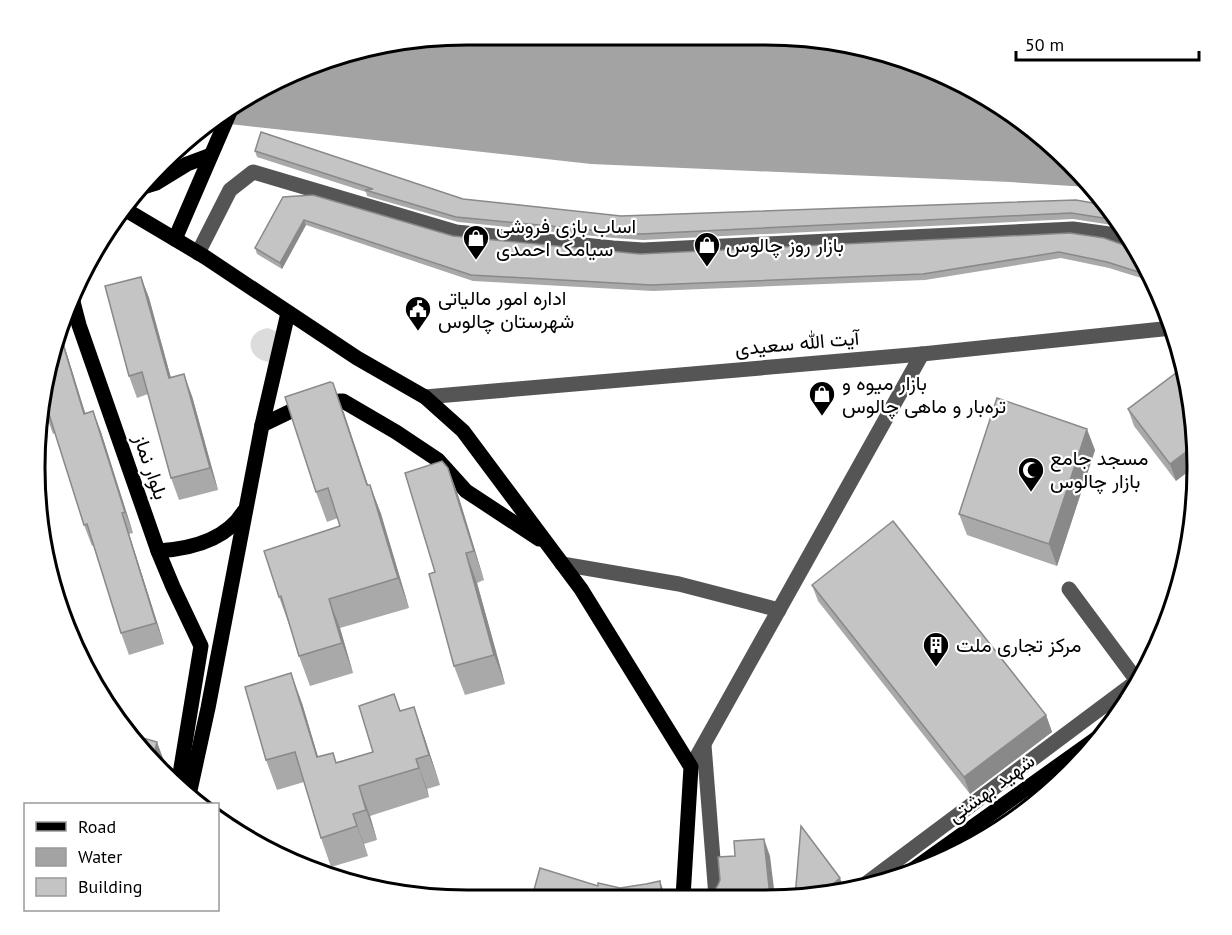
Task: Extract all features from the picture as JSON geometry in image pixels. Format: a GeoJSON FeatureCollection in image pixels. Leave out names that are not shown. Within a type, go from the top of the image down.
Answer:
{"type":"FeatureCollection","features":[{"type":"Feature","properties":{"kind":"main road"},"geometry":{"type":"LineString","coordinates":[[175,239],[226,121]]}},
{"type":"Feature","properties":{"kind":"main road"},"geometry":{"type":"LineString","coordinates":[[156,183],[187,164],[211,155]]}},
{"type":"Feature","properties":{"kind":"main road"},"geometry":{"type":"LineString","coordinates":[[130,213],[198,253],[357,358],[425,397],[463,431],[581,589],[692,767],[683,890]]}},
{"type":"Feature","properties":{"kind":"main road","name":"بلوار نماز"},"geometry":{"type":"LineString","coordinates":[[75,310],[158,551],[201,646],[180,776]]}},
{"type":"Feature","properties":{"kind":"main road"},"geometry":{"type":"LineString","coordinates":[[191,787],[262,425],[288,313]]}},
{"type":"Feature","properties":{"kind":"main road"},"geometry":{"type":"LineString","coordinates":[[262,425],[310,402],[343,400],[438,460],[466,491],[549,546]]}},
{"type":"Feature","properties":{"kind":"main road"},"geometry":{"type":"LineString","coordinates":[[158,551],[208,542],[231,528],[246,507]]}},
{"type":"Feature","properties":{"kind":"main road","name":"شهید بهشتی"},"geometry":{"type":"LineString","coordinates":[[935,854],[1074,754]]}},
{"type":"Feature","properties":{"kind":"street"},"geometry":{"type":"LineString","coordinates":[[198,253],[230,190],[253,172],[456,232],[613,248],[643,250],[1073,229],[1109,234],[1119,238]]}},
{"type":"Feature","properties":{"kind":"street","name":"آیت الله سعیدی"},"geometry":{"type":"LineString","coordinates":[[425,397],[922,354],[1164,329]]}},
{"type":"Feature","properties":{"kind":"street"},"geometry":{"type":"LineString","coordinates":[[692,767],[922,354]]}},
{"type":"Feature","properties":{"kind":"street"},"geometry":{"type":"LineString","coordinates":[[562,564],[678,584],[779,610]]}},
{"type":"Feature","properties":{"kind":"street"},"geometry":{"type":"LineString","coordinates":[[1069,589],[1133,673]]}},
{"type":"Feature","properties":{"kind":"street"},"geometry":{"type":"LineString","coordinates":[[878,875],[1121,693]]}},
{"type":"Feature","properties":{"kind":"street"},"geometry":{"type":"LineString","coordinates":[[704,745],[715,890]]}},
{"type":"Feature","properties":{"kind":"shaded area"},"geometry":{"type":"Polygon","coordinates":[[[268,328],[278,332],[269,362],[255,356],[251,345],[251,339],[255,334],[268,328]]]}},
{"type":"Feature","properties":{"kind":"water"},"geometry":{"type":"Polygon","coordinates":[[[468,45],[792,46],[874,59],[926,77],[951,89],[976,102],[1022,132],[1080,186],[1010,182],[591,164],[223,123],[256,102],[306,77],[358,59],[412,49],[468,45]]]}},
{"type":"Feature","properties":{"kind":"building"},"geometry":{"type":"Polygon","coordinates":[[[261,132],[463,199],[621,216],[1076,200],[1094,203],[1106,218],[1071,213],[641,234],[612,232],[456,217],[365,190],[373,189],[255,151],[261,132]]]}},
{"type":"Feature","properties":{"kind":"building"},"geometry":{"type":"Polygon","coordinates":[[[313,195],[453,236],[640,254],[1070,233],[1104,238],[1123,245],[1138,272],[1107,262],[1059,252],[923,274],[651,285],[471,275],[304,220],[280,263],[255,248],[283,197],[313,195]]]}},
{"type":"Feature","properties":{"kind":"building"},"geometry":{"type":"Polygon","coordinates":[[[141,277],[169,378],[184,374],[210,468],[171,478],[142,372],[129,376],[105,286],[141,277]]]}},
{"type":"Feature","properties":{"kind":"building"},"geometry":{"type":"Polygon","coordinates":[[[63,345],[84,414],[93,411],[125,512],[122,513],[156,623],[121,633],[87,524],[84,525],[49,414],[63,345]]]}},
{"type":"Feature","properties":{"kind":"building"},"geometry":{"type":"Polygon","coordinates":[[[1176,373],[1186,452],[1170,464],[1128,409],[1176,373]]]}},
{"type":"Feature","properties":{"kind":"building"},"geometry":{"type":"Polygon","coordinates":[[[333,383],[367,485],[370,485],[398,578],[329,599],[342,643],[299,656],[281,596],[279,597],[264,551],[340,526],[328,488],[316,492],[285,397],[333,383]]]}},
{"type":"Feature","properties":{"kind":"building","name":"مسجد جامع بازار چالوس"},"geometry":{"type":"Polygon","coordinates":[[[997,398],[1087,429],[1049,544],[959,514],[997,398]]]}},
{"type":"Feature","properties":{"kind":"building"},"geometry":{"type":"Polygon","coordinates":[[[442,461],[448,468],[474,551],[466,553],[494,655],[454,666],[429,574],[435,572],[405,473],[442,461]]]}},
{"type":"Feature","properties":{"kind":"building","name":"مرکز تجاری ملت"},"geometry":{"type":"Polygon","coordinates":[[[893,521],[1046,715],[964,777],[812,585],[893,521]]]}},
{"type":"Feature","properties":{"kind":"building"},"geometry":{"type":"Polygon","coordinates":[[[291,673],[317,757],[333,753],[336,763],[373,752],[359,706],[394,694],[400,711],[414,707],[429,755],[416,759],[419,768],[359,786],[366,810],[353,814],[357,826],[321,838],[295,752],[266,760],[245,687],[291,673]]]}},
{"type":"Feature","properties":{"kind":"building"},"geometry":{"type":"Polygon","coordinates":[[[143,738],[157,742],[155,751],[143,738]]]}},
{"type":"Feature","properties":{"kind":"building"},"geometry":{"type":"Polygon","coordinates":[[[801,826],[840,878],[833,884],[796,889],[801,826]]]}},
{"type":"Feature","properties":{"kind":"building"},"geometry":{"type":"Polygon","coordinates":[[[764,839],[769,890],[716,890],[720,880],[718,857],[735,856],[734,841],[764,839]]]}},
{"type":"Feature","properties":{"kind":"building"},"geometry":{"type":"Polygon","coordinates":[[[540,868],[598,886],[598,883],[620,888],[660,881],[661,890],[534,890],[540,868]]]}},
{"type":"Feature","properties":{"kind":"place","name":"اساب بازی فروشی سیامک احمدی"},"geometry":{"type":"Point","coordinates":[476,261]}},
{"type":"Feature","properties":{"kind":"place","name":"بازار روز چالوس"},"geometry":{"type":"Point","coordinates":[707,268]}},
{"type":"Feature","properties":{"kind":"place","name":"اداره امور مالیاتی شهرستان چالوس"},"geometry":{"type":"Point","coordinates":[418,332]}},
{"type":"Feature","properties":{"kind":"place","name":"بازار میوه و تره‌بار و ماهی چالوس"},"geometry":{"type":"Point","coordinates":[822,417]}},
{"type":"Feature","properties":{"kind":"place","name":"مسجد جامع بازار چالوس"},"geometry":{"type":"Point","coordinates":[1031,493]}},
{"type":"Feature","properties":{"kind":"place","name":"مرکز تجاری ملت"},"geometry":{"type":"Point","coordinates":[936,668]}}]}
